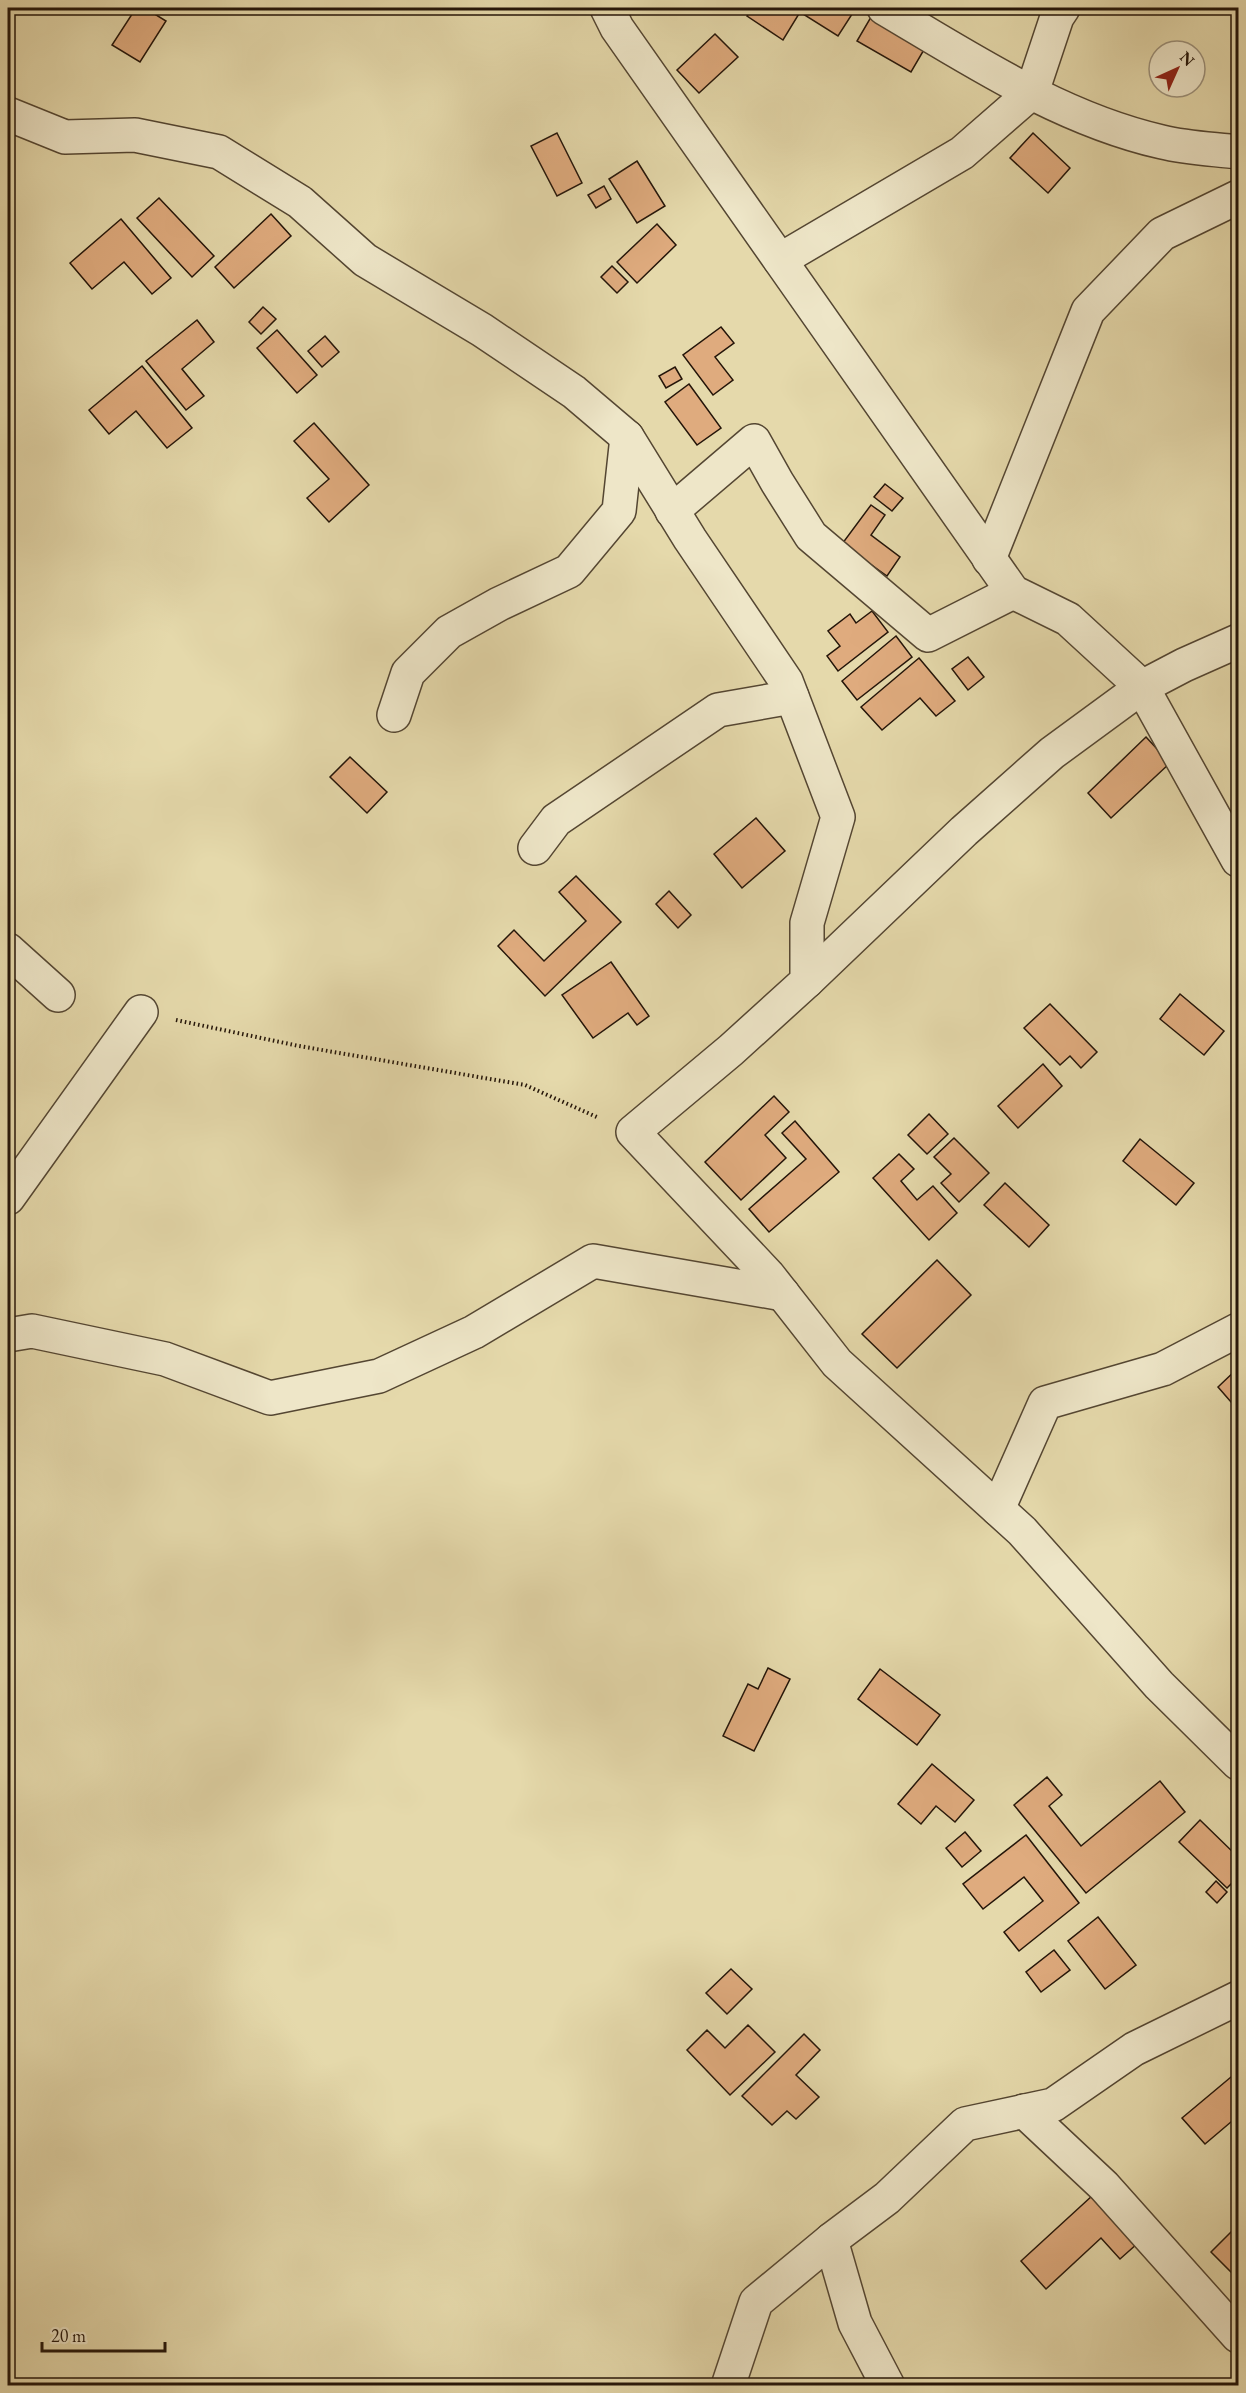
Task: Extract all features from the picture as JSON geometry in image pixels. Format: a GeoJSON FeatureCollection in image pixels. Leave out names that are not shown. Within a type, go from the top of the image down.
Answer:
{"type":"FeatureCollection","features":[{"type":"Feature","properties":{"kind":"street"},"geometry":{"type":"LineString","coordinates":[[607,8],[617,28],[1012,591],[1068,620],[1142,687],[1239,860]]}},
{"type":"Feature","properties":{"kind":"street"},"geometry":{"type":"LineString","coordinates":[[884,8],[985,69],[1081,117],[1162,142],[1239,152]]}},
{"type":"Feature","properties":{"kind":"street"},"geometry":{"type":"LineString","coordinates":[[780,260],[962,153],[1032,92],[1057,17],[1063,8]]}},
{"type":"Feature","properties":{"kind":"street"},"geometry":{"type":"LineString","coordinates":[[8,114],[65,137],[135,135],[219,152],[300,202],[365,260],[482,330],[574,392],[627,437],[672,511],[786,681],[838,817],[807,923],[807,981]]}},
{"type":"Feature","properties":{"kind":"street"},"geometry":{"type":"LineString","coordinates":[[989,559],[1088,311],[1162,234],[1239,197]]}},
{"type":"Feature","properties":{"kind":"street"},"geometry":{"type":"LineString","coordinates":[[394,716],[408,673],[449,632],[499,604],[569,572],[619,511],[627,437]]}},
{"type":"Feature","properties":{"kind":"street"},"geometry":{"type":"LineString","coordinates":[[672,511],[754,441],[810,536],[928,635],[1012,591]]}},
{"type":"Feature","properties":{"kind":"street"},"geometry":{"type":"LineString","coordinates":[[1239,641],[1184,665],[1142,687],[1052,753],[964,831],[731,1050],[633,1132],[768,1275],[837,1363],[1022,1531],[1159,1685],[1239,1763]]}},
{"type":"Feature","properties":{"kind":"street"},"geometry":{"type":"LineString","coordinates":[[535,848],[556,820],[718,710],[792,697]]}},
{"type":"Feature","properties":{"kind":"street"},"geometry":{"type":"LineString","coordinates":[[8,950],[58,995]]}},
{"type":"Feature","properties":{"kind":"street"},"geometry":{"type":"LineString","coordinates":[[8,1198],[141,1012]]}},
{"type":"Feature","properties":{"kind":"street"},"geometry":{"type":"LineString","coordinates":[[8,1335],[32,1331],[165,1359],[270,1398],[379,1376],[474,1332],[593,1261],[783,1294]]}},
{"type":"Feature","properties":{"kind":"street"},"geometry":{"type":"LineString","coordinates":[[998,1509],[1045,1403],[1163,1369],[1239,1330]]}},
{"type":"Feature","properties":{"kind":"street"},"geometry":{"type":"LineString","coordinates":[[728,2385],[756,2302],[831,2240],[887,2198],[965,2124],[1053,2105],[1134,2049],[1239,1998]]}},
{"type":"Feature","properties":{"kind":"street"},"geometry":{"type":"LineString","coordinates":[[1024,2111],[1104,2186],[1239,2336]]}},
{"type":"Feature","properties":{"kind":"street"},"geometry":{"type":"LineString","coordinates":[[831,2240],[855,2323],[888,2385]]}},
{"type":"Feature","properties":{"kind":"path"},"geometry":{"type":"LineString","coordinates":[[141,1012],[299,1046],[525,1085],[633,1132]]}},
{"type":"Feature","properties":{"kind":"building"},"geometry":{"type":"Polygon","coordinates":[[[136,8],[145,8],[166,21],[140,62],[112,45],[136,8]]]}},
{"type":"Feature","properties":{"kind":"building"},"geometry":{"type":"Polygon","coordinates":[[[752,8],[856,8],[838,36],[800,12],[783,40],[747,16],[752,8]]]}},
{"type":"Feature","properties":{"kind":"building"},"geometry":{"type":"Polygon","coordinates":[[[871,17],[925,48],[911,72],[857,41],[871,17]]]}},
{"type":"Feature","properties":{"kind":"building"},"geometry":{"type":"Polygon","coordinates":[[[715,34],[738,57],[699,93],[677,70],[715,34]]]}},
{"type":"Feature","properties":{"kind":"building"},"geometry":{"type":"Polygon","coordinates":[[[557,133],[582,183],[557,196],[531,146],[557,133]]]}},
{"type":"Feature","properties":{"kind":"building"},"geometry":{"type":"Polygon","coordinates":[[[1033,133],[1070,168],[1048,193],[1010,158],[1033,133]]]}},
{"type":"Feature","properties":{"kind":"building"},"geometry":{"type":"Polygon","coordinates":[[[637,161],[665,206],[637,223],[609,179],[637,161]]]}},
{"type":"Feature","properties":{"kind":"building"},"geometry":{"type":"Polygon","coordinates":[[[604,186],[611,199],[596,208],[588,195],[604,186]]]}},
{"type":"Feature","properties":{"kind":"building"},"geometry":{"type":"Polygon","coordinates":[[[159,198],[214,256],[192,277],[137,218],[159,198]]]}},
{"type":"Feature","properties":{"kind":"building"},"geometry":{"type":"Polygon","coordinates":[[[271,214],[291,236],[234,288],[215,267],[271,214]]]}},
{"type":"Feature","properties":{"kind":"building"},"geometry":{"type":"Polygon","coordinates":[[[121,219],[171,278],[152,294],[124,262],[92,289],[70,263],[121,219]]]}},
{"type":"Feature","properties":{"kind":"building"},"geometry":{"type":"Polygon","coordinates":[[[657,224],[676,245],[637,283],[617,262],[657,224]]]}},
{"type":"Feature","properties":{"kind":"building"},"geometry":{"type":"Polygon","coordinates":[[[612,266],[628,282],[617,293],[601,277],[612,266]]]}},
{"type":"Feature","properties":{"kind":"building"},"geometry":{"type":"Polygon","coordinates":[[[263,307],[276,319],[261,334],[249,322],[263,307]]]}},
{"type":"Feature","properties":{"kind":"building"},"geometry":{"type":"Polygon","coordinates":[[[197,320],[214,342],[182,369],[204,396],[186,410],[146,361],[197,320]]]}},
{"type":"Feature","properties":{"kind":"building"},"geometry":{"type":"Polygon","coordinates":[[[721,327],[734,343],[715,357],[733,380],[713,395],[683,355],[721,327]]]}},
{"type":"Feature","properties":{"kind":"building"},"geometry":{"type":"Polygon","coordinates":[[[277,330],[317,375],[297,393],[257,348],[277,330]]]}},
{"type":"Feature","properties":{"kind":"building"},"geometry":{"type":"Polygon","coordinates":[[[325,336],[339,352],[322,367],[308,351],[325,336]]]}},
{"type":"Feature","properties":{"kind":"building"},"geometry":{"type":"Polygon","coordinates":[[[142,366],[192,428],[167,448],[136,411],[109,434],[89,410],[142,366]]]}},
{"type":"Feature","properties":{"kind":"building"},"geometry":{"type":"Polygon","coordinates":[[[675,367],[682,379],[666,388],[659,376],[675,367]]]}},
{"type":"Feature","properties":{"kind":"building"},"geometry":{"type":"Polygon","coordinates":[[[689,384],[721,428],[697,445],[665,402],[689,384]]]}},
{"type":"Feature","properties":{"kind":"building"},"geometry":{"type":"Polygon","coordinates":[[[314,423],[369,485],[329,522],[307,498],[329,479],[294,441],[314,423]]]}},
{"type":"Feature","properties":{"kind":"building"},"geometry":{"type":"Polygon","coordinates":[[[885,484],[903,498],[892,511],[874,497],[885,484]]]}},
{"type":"Feature","properties":{"kind":"building"},"geometry":{"type":"Polygon","coordinates":[[[871,505],[885,515],[871,535],[900,557],[887,576],[842,544],[871,505]]]}},
{"type":"Feature","properties":{"kind":"building"},"geometry":{"type":"Polygon","coordinates":[[[872,611],[888,632],[838,671],[827,656],[840,646],[828,631],[850,614],[856,623],[872,611]]]}},
{"type":"Feature","properties":{"kind":"building"},"geometry":{"type":"Polygon","coordinates":[[[896,636],[912,657],[857,700],[842,681],[896,636]]]}},
{"type":"Feature","properties":{"kind":"building"},"geometry":{"type":"Polygon","coordinates":[[[968,657],[984,677],[968,690],[952,669],[968,657]]]}},
{"type":"Feature","properties":{"kind":"building"},"geometry":{"type":"Polygon","coordinates":[[[919,658],[955,701],[936,716],[920,698],[882,730],[861,707],[919,658]]]}},
{"type":"Feature","properties":{"kind":"building"},"geometry":{"type":"Polygon","coordinates":[[[1146,737],[1170,763],[1111,818],[1088,793],[1146,737]]]}},
{"type":"Feature","properties":{"kind":"building"},"geometry":{"type":"Polygon","coordinates":[[[350,757],[387,792],[367,813],[330,777],[350,757]]]}},
{"type":"Feature","properties":{"kind":"building"},"geometry":{"type":"Polygon","coordinates":[[[756,818],[785,851],[742,888],[714,854],[756,818]]]}},
{"type":"Feature","properties":{"kind":"building"},"geometry":{"type":"Polygon","coordinates":[[[576,876],[621,922],[545,996],[498,946],[514,930],[544,961],[586,921],[559,892],[576,876]]]}},
{"type":"Feature","properties":{"kind":"building"},"geometry":{"type":"Polygon","coordinates":[[[669,891],[691,915],[678,928],[656,904],[669,891]]]}},
{"type":"Feature","properties":{"kind":"building"},"geometry":{"type":"Polygon","coordinates":[[[611,962],[649,1016],[637,1025],[628,1013],[593,1038],[562,995],[611,962]]]}},
{"type":"Feature","properties":{"kind":"building"},"geometry":{"type":"Polygon","coordinates":[[[1180,994],[1224,1031],[1204,1055],[1160,1019],[1180,994]]]}},
{"type":"Feature","properties":{"kind":"building"},"geometry":{"type":"Polygon","coordinates":[[[1050,1004],[1097,1052],[1081,1068],[1070,1056],[1060,1065],[1024,1028],[1050,1004]]]}},
{"type":"Feature","properties":{"kind":"building"},"geometry":{"type":"Polygon","coordinates":[[[1043,1064],[1062,1086],[1018,1128],[998,1106],[1043,1064]]]}},
{"type":"Feature","properties":{"kind":"building"},"geometry":{"type":"Polygon","coordinates":[[[774,1096],[789,1112],[765,1135],[786,1158],[741,1200],[705,1162],[774,1096]]]}},
{"type":"Feature","properties":{"kind":"building"},"geometry":{"type":"Polygon","coordinates":[[[929,1114],[948,1134],[927,1154],[908,1135],[929,1114]]]}},
{"type":"Feature","properties":{"kind":"building"},"geometry":{"type":"Polygon","coordinates":[[[795,1121],[839,1172],[769,1232],[749,1209],[806,1159],[782,1133],[795,1121]]]}},
{"type":"Feature","properties":{"kind":"building"},"geometry":{"type":"Polygon","coordinates":[[[954,1138],[989,1173],[959,1202],[941,1183],[951,1174],[934,1157],[954,1138]]]}},
{"type":"Feature","properties":{"kind":"building"},"geometry":{"type":"Polygon","coordinates":[[[1140,1139],[1194,1183],[1176,1205],[1123,1161],[1140,1139]]]}},
{"type":"Feature","properties":{"kind":"building"},"geometry":{"type":"Polygon","coordinates":[[[899,1154],[914,1169],[901,1181],[917,1200],[933,1186],[957,1213],[929,1240],[873,1178],[899,1154]]]}},
{"type":"Feature","properties":{"kind":"building"},"geometry":{"type":"Polygon","coordinates":[[[1005,1183],[1049,1225],[1029,1247],[984,1205],[1005,1183]]]}},
{"type":"Feature","properties":{"kind":"building"},"geometry":{"type":"Polygon","coordinates":[[[937,1260],[971,1295],[897,1368],[862,1334],[937,1260]]]}},
{"type":"Feature","properties":{"kind":"building"},"geometry":{"type":"Polygon","coordinates":[[[1238,1368],[1238,1410],[1218,1387],[1238,1368]]]}},
{"type":"Feature","properties":{"kind":"building"},"geometry":{"type":"Polygon","coordinates":[[[768,1668],[790,1679],[754,1751],[723,1736],[748,1684],[758,1689],[768,1668]]]}},
{"type":"Feature","properties":{"kind":"building"},"geometry":{"type":"Polygon","coordinates":[[[880,1669],[940,1715],[917,1745],[858,1699],[880,1669]]]}},
{"type":"Feature","properties":{"kind":"building"},"geometry":{"type":"Polygon","coordinates":[[[932,1764],[974,1800],[955,1822],[936,1806],[921,1824],[898,1804],[932,1764]]]}},
{"type":"Feature","properties":{"kind":"building"},"geometry":{"type":"Polygon","coordinates":[[[1047,1777],[1062,1795],[1049,1806],[1081,1846],[1160,1781],[1185,1812],[1086,1893],[1014,1805],[1047,1777]]]}},
{"type":"Feature","properties":{"kind":"building"},"geometry":{"type":"Polygon","coordinates":[[[1200,1820],[1238,1857],[1238,1877],[1227,1888],[1179,1842],[1200,1820]]]}},
{"type":"Feature","properties":{"kind":"building"},"geometry":{"type":"Polygon","coordinates":[[[965,1832],[981,1851],[962,1867],[946,1848],[965,1832]]]}},
{"type":"Feature","properties":{"kind":"building"},"geometry":{"type":"Polygon","coordinates":[[[1026,1835],[1079,1903],[1019,1951],[1004,1932],[1043,1901],[1024,1877],[983,1909],[963,1884],[1026,1835]]]}},
{"type":"Feature","properties":{"kind":"building"},"geometry":{"type":"Polygon","coordinates":[[[1216,1881],[1227,1892],[1217,1903],[1206,1892],[1216,1881]]]}},
{"type":"Feature","properties":{"kind":"building"},"geometry":{"type":"Polygon","coordinates":[[[1098,1917],[1136,1965],[1105,1989],[1068,1941],[1098,1917]]]}},
{"type":"Feature","properties":{"kind":"building"},"geometry":{"type":"Polygon","coordinates":[[[1054,1950],[1070,1970],[1041,1992],[1026,1972],[1054,1950]]]}},
{"type":"Feature","properties":{"kind":"building"},"geometry":{"type":"Polygon","coordinates":[[[731,1969],[752,1989],[727,2014],[706,1993],[731,1969]]]}},
{"type":"Feature","properties":{"kind":"building"},"geometry":{"type":"Polygon","coordinates":[[[748,2025],[775,2052],[730,2095],[687,2050],[707,2030],[725,2048],[748,2025]]]}},
{"type":"Feature","properties":{"kind":"building"},"geometry":{"type":"Polygon","coordinates":[[[804,2034],[820,2050],[796,2075],[819,2097],[796,2119],[787,2111],[772,2125],[742,2096],[804,2034]]]}},
{"type":"Feature","properties":{"kind":"building"},"geometry":{"type":"Polygon","coordinates":[[[1237,2072],[1238,2116],[1205,2144],[1182,2118],[1237,2072]]]}},
{"type":"Feature","properties":{"kind":"building"},"geometry":{"type":"Polygon","coordinates":[[[1093,2195],[1138,2243],[1120,2259],[1101,2238],[1046,2289],[1021,2261],[1093,2195]]]}},
{"type":"Feature","properties":{"kind":"building"},"geometry":{"type":"Polygon","coordinates":[[[1238,2225],[1238,2272],[1235,2276],[1211,2252],[1238,2225]]]}}]}
